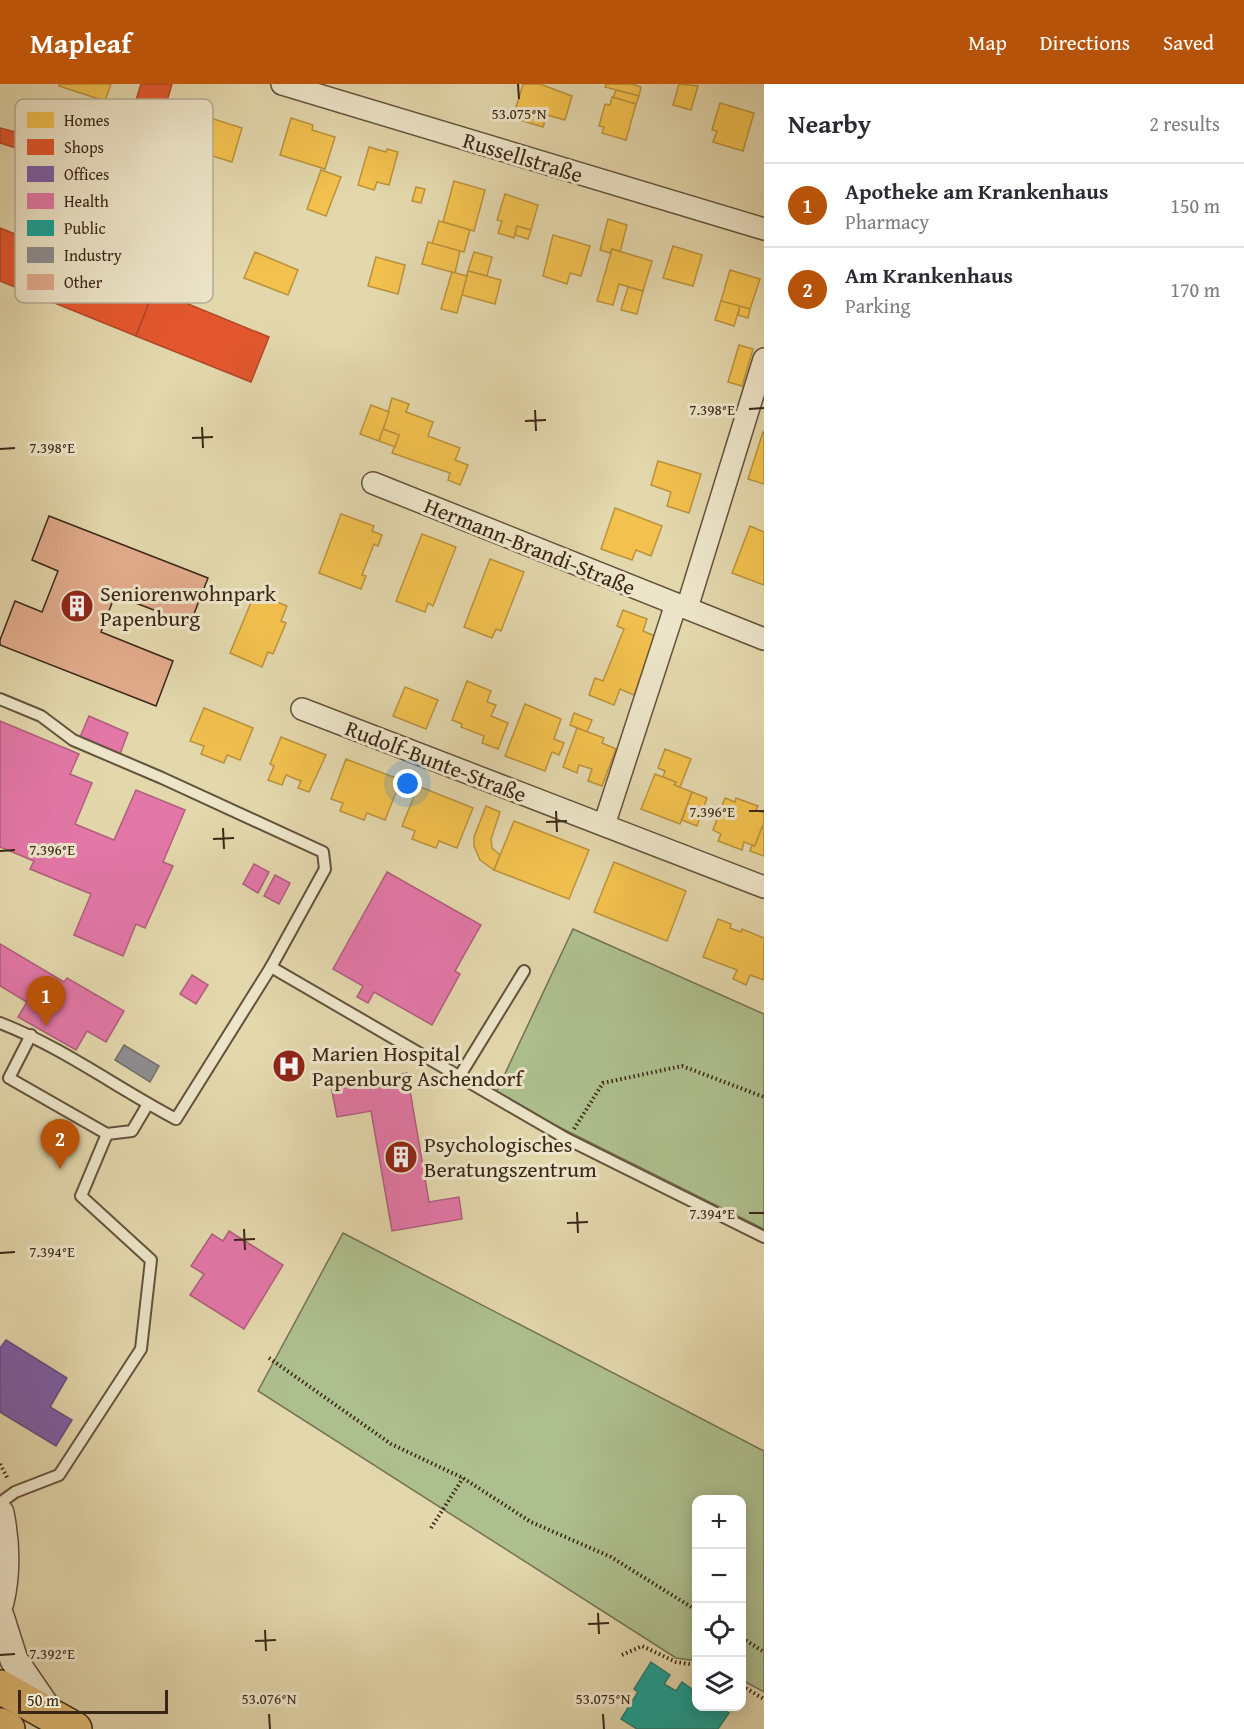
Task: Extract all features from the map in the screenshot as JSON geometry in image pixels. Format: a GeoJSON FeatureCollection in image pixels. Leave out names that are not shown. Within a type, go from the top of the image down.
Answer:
{"type":"FeatureCollection","features":[{"type":"Feature","properties":{"kind":"main road"},"geometry":{"type":"LineString","coordinates":[[0,1687],[64,1723]]}},
{"type":"Feature","properties":{"kind":"main road"},"geometry":{"type":"LineString","coordinates":[[0,1725],[8,1729]]}},
{"type":"Feature","properties":{"kind":"street","name":"Russellstraße"},"geometry":{"type":"LineString","coordinates":[[282,84],[764,229]]}},
{"type":"Feature","properties":{"kind":"street"},"geometry":{"type":"LineString","coordinates":[[604,825],[681,606],[764,358]]}},
{"type":"Feature","properties":{"kind":"street","name":"Hermann-Brandi-Straße"},"geometry":{"type":"LineString","coordinates":[[373,483],[764,639]]}},
{"type":"Feature","properties":{"kind":"street","name":"Rudolf-Bunte-Straße"},"geometry":{"type":"LineString","coordinates":[[302,709],[764,887]]}},
{"type":"Feature","properties":{"kind":"street"},"geometry":{"type":"LineString","coordinates":[[0,1513],[4,1532],[5,1565],[0,1602]]}},
{"type":"Feature","properties":{"kind":"street"},"geometry":{"type":"LineString","coordinates":[[0,1616],[14,1660],[64,1723]]}},
{"type":"Feature","properties":{"kind":"lane"},"geometry":{"type":"LineString","coordinates":[[0,699],[41,716],[74,740],[323,852],[325,869],[271,968],[176,1119],[31,1035],[0,1023]]}},
{"type":"Feature","properties":{"kind":"lane"},"geometry":{"type":"LineString","coordinates":[[271,968],[567,1139],[764,1237]]}},
{"type":"Feature","properties":{"kind":"lane"},"geometry":{"type":"LineString","coordinates":[[459,1077],[524,970]]}},
{"type":"Feature","properties":{"kind":"lane"},"geometry":{"type":"LineString","coordinates":[[31,1035],[9,1077],[107,1134],[132,1131],[148,1104]]}},
{"type":"Feature","properties":{"kind":"lane"},"geometry":{"type":"LineString","coordinates":[[0,1503],[15,1492],[59,1475],[141,1349],[151,1260],[81,1196],[107,1134]]}},
{"type":"Feature","properties":{"kind":"path"},"geometry":{"type":"LineString","coordinates":[[567,1139],[603,1083],[682,1066],[764,1097]]}},
{"type":"Feature","properties":{"kind":"path"},"geometry":{"type":"LineString","coordinates":[[269,1358],[391,1444],[463,1479],[531,1522],[611,1557],[692,1608]]}},
{"type":"Feature","properties":{"kind":"path"},"geometry":{"type":"LineString","coordinates":[[431,1528],[463,1479]]}},
{"type":"Feature","properties":{"kind":"path"},"geometry":{"type":"LineString","coordinates":[[746,1641],[764,1652]]}},
{"type":"Feature","properties":{"kind":"path"},"geometry":{"type":"LineString","coordinates":[[622,1655],[642,1646],[676,1662],[692,1664]]}},
{"type":"Feature","properties":{"kind":"path"},"geometry":{"type":"LineString","coordinates":[[746,1689],[764,1699]]}},
{"type":"Feature","properties":{"kind":"green space"},"geometry":{"type":"Polygon","coordinates":[[[573,929],[764,1014],[764,1229],[495,1095],[573,929]]]}},
{"type":"Feature","properties":{"kind":"green space"},"geometry":{"type":"Polygon","coordinates":[[[343,1233],[764,1451],[764,1692],[746,1682],[746,1495],[692,1495],[692,1660],[676,1658],[258,1391],[343,1233]]]}},
{"type":"Feature","properties":{"kind":"building: Homes"},"geometry":{"type":"Polygon","coordinates":[[[59,84],[111,84],[106,99],[99,99],[59,86],[59,84]]]}},
{"type":"Feature","properties":{"kind":"building: Homes"},"geometry":{"type":"Polygon","coordinates":[[[523,84],[540,84],[572,96],[565,120],[547,115],[543,127],[513,118],[523,84]]]}},
{"type":"Feature","properties":{"kind":"building: Homes"},"geometry":{"type":"Polygon","coordinates":[[[606,84],[632,84],[641,87],[639,96],[605,87],[606,84]]]}},
{"type":"Feature","properties":{"kind":"building: Homes"},"geometry":{"type":"Polygon","coordinates":[[[679,84],[698,86],[691,110],[673,105],[679,84]]]}},
{"type":"Feature","properties":{"kind":"building: Homes"},"geometry":{"type":"Polygon","coordinates":[[[616,90],[639,96],[636,104],[613,98],[616,90]]]}},
{"type":"Feature","properties":{"kind":"building: Homes"},"geometry":{"type":"Polygon","coordinates":[[[612,97],[636,104],[626,140],[602,133],[604,127],[599,126],[605,104],[610,105],[612,97]]]}},
{"type":"Feature","properties":{"kind":"building: Homes"},"geometry":{"type":"Polygon","coordinates":[[[720,103],[754,113],[743,151],[713,142],[717,131],[712,130],[720,103]]]}},
{"type":"Feature","properties":{"kind":"building: Homes"},"geometry":{"type":"Polygon","coordinates":[[[291,118],[313,125],[312,130],[335,137],[325,169],[280,155],[291,118]]]}},
{"type":"Feature","properties":{"kind":"building: Homes"},"geometry":{"type":"Polygon","coordinates":[[[213,119],[242,128],[232,162],[213,156],[213,119]]]}},
{"type":"Feature","properties":{"kind":"building: Homes"},"geometry":{"type":"Polygon","coordinates":[[[369,147],[386,152],[387,149],[398,152],[389,185],[377,182],[374,190],[358,185],[369,147]]]}},
{"type":"Feature","properties":{"kind":"building: Homes"},"geometry":{"type":"Polygon","coordinates":[[[321,170],[341,177],[326,216],[307,209],[321,170]]]}},
{"type":"Feature","properties":{"kind":"building: Homes"},"geometry":{"type":"Polygon","coordinates":[[[454,181],[485,190],[474,231],[443,222],[454,181]]]}},
{"type":"Feature","properties":{"kind":"building: Homes"},"geometry":{"type":"Polygon","coordinates":[[[416,187],[425,189],[421,203],[412,201],[416,187]]]}},
{"type":"Feature","properties":{"kind":"building: Homes"},"geometry":{"type":"Polygon","coordinates":[[[505,194],[538,205],[531,230],[517,226],[514,238],[498,233],[502,221],[497,220],[505,194]]]}},
{"type":"Feature","properties":{"kind":"building: Homes"},"geometry":{"type":"Polygon","coordinates":[[[608,219],[627,225],[620,252],[612,249],[610,253],[600,250],[608,219]]]}},
{"type":"Feature","properties":{"kind":"building: Homes"},"geometry":{"type":"Polygon","coordinates":[[[439,221],[470,230],[464,252],[432,244],[439,221]]]}},
{"type":"Feature","properties":{"kind":"building: Homes"},"geometry":{"type":"Polygon","coordinates":[[[517,226],[531,230],[528,239],[515,235],[517,226]]]}},
{"type":"Feature","properties":{"kind":"building: Homes"},"geometry":{"type":"Polygon","coordinates":[[[553,235],[590,246],[581,276],[570,273],[567,284],[543,276],[553,235]]]}},
{"type":"Feature","properties":{"kind":"building: Homes"},"geometry":{"type":"Polygon","coordinates":[[[428,242],[460,251],[455,273],[422,264],[428,242]]]}},
{"type":"Feature","properties":{"kind":"building: Homes"},"geometry":{"type":"Polygon","coordinates":[[[673,246],[702,255],[693,286],[663,278],[673,246]]]}},
{"type":"Feature","properties":{"kind":"building: Homes"},"geometry":{"type":"Polygon","coordinates":[[[612,249],[652,261],[643,291],[619,284],[613,305],[597,301],[612,249]]]}},
{"type":"Feature","properties":{"kind":"building: Homes"},"geometry":{"type":"Polygon","coordinates":[[[255,252],[298,270],[288,295],[244,278],[255,252]]]}},
{"type":"Feature","properties":{"kind":"building: Homes"},"geometry":{"type":"Polygon","coordinates":[[[474,252],[492,257],[487,276],[468,271],[474,252]]]}},
{"type":"Feature","properties":{"kind":"building: Homes"},"geometry":{"type":"Polygon","coordinates":[[[376,257],[405,265],[398,294],[368,286],[376,257]]]}},
{"type":"Feature","properties":{"kind":"building: Homes"},"geometry":{"type":"Polygon","coordinates":[[[730,270],[760,279],[750,309],[721,301],[730,270]]]}},
{"type":"Feature","properties":{"kind":"building: Homes"},"geometry":{"type":"Polygon","coordinates":[[[468,271],[501,280],[495,304],[462,295],[468,271]]]}},
{"type":"Feature","properties":{"kind":"building: Homes"},"geometry":{"type":"Polygon","coordinates":[[[452,272],[467,276],[457,313],[441,309],[452,272]]]}},
{"type":"Feature","properties":{"kind":"building: Homes"},"geometry":{"type":"Polygon","coordinates":[[[628,287],[643,291],[637,314],[621,310],[628,287]]]}},
{"type":"Feature","properties":{"kind":"building: Homes"},"geometry":{"type":"Polygon","coordinates":[[[721,301],[740,306],[734,326],[715,320],[721,301]]]}},
{"type":"Feature","properties":{"kind":"building: Homes"},"geometry":{"type":"Polygon","coordinates":[[[740,306],[750,309],[748,318],[738,315],[740,306]]]}},
{"type":"Feature","properties":{"kind":"building: Homes"},"geometry":{"type":"Polygon","coordinates":[[[739,345],[753,349],[742,386],[728,382],[739,345]]]}},
{"type":"Feature","properties":{"kind":"building: Homes"},"geometry":{"type":"Polygon","coordinates":[[[392,398],[409,404],[406,412],[433,422],[428,436],[460,448],[455,460],[468,465],[460,485],[448,480],[450,473],[392,453],[399,435],[383,429],[392,398]]]}},
{"type":"Feature","properties":{"kind":"building: Homes"},"geometry":{"type":"Polygon","coordinates":[[[371,405],[389,412],[379,441],[360,434],[371,405]]]}},
{"type":"Feature","properties":{"kind":"building: Homes"},"geometry":{"type":"Polygon","coordinates":[[[383,429],[399,435],[395,447],[379,441],[383,429]]]}},
{"type":"Feature","properties":{"kind":"building: Homes"},"geometry":{"type":"Polygon","coordinates":[[[764,433],[764,484],[748,479],[764,433]]]}},
{"type":"Feature","properties":{"kind":"building: Homes"},"geometry":{"type":"Polygon","coordinates":[[[658,461],[701,474],[689,513],[667,506],[671,492],[651,485],[658,461]]]}},
{"type":"Feature","properties":{"kind":"building: Homes"},"geometry":{"type":"Polygon","coordinates":[[[615,508],[662,526],[651,556],[636,550],[632,560],[601,549],[615,508]]]}},
{"type":"Feature","properties":{"kind":"building: Homes"},"geometry":{"type":"Polygon","coordinates":[[[341,514],[374,526],[372,531],[382,535],[378,546],[374,544],[362,575],[366,576],[361,589],[319,573],[341,514]]]}},
{"type":"Feature","properties":{"kind":"building: Homes"},"geometry":{"type":"Polygon","coordinates":[[[750,526],[764,532],[764,585],[732,573],[750,526]]]}},
{"type":"Feature","properties":{"kind":"building: Homes"},"geometry":{"type":"Polygon","coordinates":[[[422,534],[456,547],[433,606],[428,603],[425,612],[396,601],[422,534]]]}},
{"type":"Feature","properties":{"kind":"building: Homes"},"geometry":{"type":"Polygon","coordinates":[[[490,559],[524,572],[501,631],[496,629],[492,638],[464,627],[490,559]]]}},
{"type":"Feature","properties":{"kind":"building: Homes"},"geometry":{"type":"Polygon","coordinates":[[[255,593],[287,606],[281,621],[286,623],[273,654],[268,652],[262,667],[230,653],[255,593]]]}},
{"type":"Feature","properties":{"kind":"building: Homes"},"geometry":{"type":"Polygon","coordinates":[[[623,610],[647,619],[643,631],[657,637],[634,695],[620,689],[614,705],[589,695],[595,678],[603,681],[624,629],[617,626],[623,610]]]}},
{"type":"Feature","properties":{"kind":"building: Homes"},"geometry":{"type":"Polygon","coordinates":[[[467,681],[491,691],[487,702],[496,705],[491,716],[508,723],[498,749],[482,743],[484,736],[461,727],[462,724],[452,720],[467,681]]]}},
{"type":"Feature","properties":{"kind":"building: Homes"},"geometry":{"type":"Polygon","coordinates":[[[405,687],[438,700],[426,729],[393,716],[405,687]]]}},
{"type":"Feature","properties":{"kind":"building: Homes"},"geometry":{"type":"Polygon","coordinates":[[[525,704],[561,719],[554,739],[564,743],[559,755],[552,752],[545,771],[505,756],[525,704]]]}},
{"type":"Feature","properties":{"kind":"building: Homes"},"geometry":{"type":"Polygon","coordinates":[[[204,708],[253,728],[240,760],[227,755],[224,763],[201,754],[204,746],[190,741],[204,708]]]}},
{"type":"Feature","properties":{"kind":"building: Homes"},"geometry":{"type":"Polygon","coordinates":[[[574,713],[592,720],[587,732],[570,725],[574,713]]]}},
{"type":"Feature","properties":{"kind":"building: Homes"},"geometry":{"type":"Polygon","coordinates":[[[577,728],[604,738],[602,743],[616,749],[602,786],[588,781],[592,769],[579,765],[577,773],[563,767],[577,728]]]}},
{"type":"Feature","properties":{"kind":"building: Homes"},"geometry":{"type":"Polygon","coordinates":[[[281,737],[326,755],[309,792],[298,788],[301,781],[286,775],[282,785],[268,780],[274,766],[270,764],[281,737]]]}},
{"type":"Feature","properties":{"kind":"building: Homes"},"geometry":{"type":"Polygon","coordinates":[[[665,749],[691,759],[680,787],[674,785],[676,782],[663,777],[665,771],[658,768],[665,749]]]}},
{"type":"Feature","properties":{"kind":"building: Homes"},"geometry":{"type":"Polygon","coordinates":[[[346,759],[401,780],[385,820],[367,813],[364,820],[340,811],[343,803],[331,799],[346,759]]]}},
{"type":"Feature","properties":{"kind":"building: Homes"},"geometry":{"type":"Polygon","coordinates":[[[655,774],[676,782],[674,785],[692,792],[680,824],[641,809],[655,774]]]}},
{"type":"Feature","properties":{"kind":"building: Homes"},"geometry":{"type":"Polygon","coordinates":[[[418,786],[473,808],[457,848],[439,841],[436,848],[412,839],[415,831],[402,826],[418,786]]]}},
{"type":"Feature","properties":{"kind":"building: Homes"},"geometry":{"type":"Polygon","coordinates":[[[692,792],[707,798],[697,826],[682,820],[692,792]]]}},
{"type":"Feature","properties":{"kind":"building: Homes"},"geometry":{"type":"Polygon","coordinates":[[[725,798],[735,802],[736,798],[758,806],[756,810],[764,813],[764,822],[755,846],[744,842],[742,850],[718,841],[721,834],[713,830],[725,798]]]}},
{"type":"Feature","properties":{"kind":"building: Homes"},"geometry":{"type":"Polygon","coordinates":[[[486,806],[500,812],[491,839],[492,848],[500,855],[494,870],[480,860],[474,846],[474,837],[486,806]]]}},
{"type":"Feature","properties":{"kind":"building: Homes"},"geometry":{"type":"Polygon","coordinates":[[[514,821],[589,850],[569,899],[494,870],[514,821]]]}},
{"type":"Feature","properties":{"kind":"building: Homes"},"geometry":{"type":"Polygon","coordinates":[[[762,827],[764,828],[764,856],[750,851],[752,845],[755,846],[762,827]]]}},
{"type":"Feature","properties":{"kind":"building: Homes"},"geometry":{"type":"Polygon","coordinates":[[[614,862],[686,891],[667,941],[594,912],[614,862]]]}},
{"type":"Feature","properties":{"kind":"building: Homes"},"geometry":{"type":"Polygon","coordinates":[[[718,919],[731,924],[730,928],[741,932],[742,929],[764,938],[764,980],[750,975],[746,985],[733,979],[737,970],[703,957],[718,919]]]}},
{"type":"Feature","properties":{"kind":"building: Shops"},"geometry":{"type":"Polygon","coordinates":[[[141,84],[172,84],[168,99],[136,99],[141,84]]]}},
{"type":"Feature","properties":{"kind":"building: Shops"},"geometry":{"type":"Polygon","coordinates":[[[0,128],[15,132],[15,148],[0,143],[0,128]]]}},
{"type":"Feature","properties":{"kind":"building: Shops"},"geometry":{"type":"Polygon","coordinates":[[[0,228],[15,234],[15,287],[0,281],[0,228]]]}},
{"type":"Feature","properties":{"kind":"building: Shops"},"geometry":{"type":"Polygon","coordinates":[[[54,303],[149,303],[136,336],[54,303]]]}},
{"type":"Feature","properties":{"kind":"building: Shops"},"geometry":{"type":"Polygon","coordinates":[[[149,303],[186,303],[269,337],[251,382],[136,336],[149,303]]]}},
{"type":"Feature","properties":{"kind":"building: Offices"},"geometry":{"type":"Polygon","coordinates":[[[6,1340],[67,1378],[50,1407],[72,1420],[56,1446],[0,1412],[0,1348],[6,1340]]]}},
{"type":"Feature","properties":{"kind":"building: Health"},"geometry":{"type":"Polygon","coordinates":[[[89,716],[128,733],[120,754],[80,737],[89,716]]]}},
{"type":"Feature","properties":{"kind":"building: Health"},"geometry":{"type":"Polygon","coordinates":[[[0,721],[79,754],[70,774],[92,783],[75,824],[114,840],[136,790],[185,810],[163,862],[173,866],[145,928],[136,924],[123,956],[74,935],[91,894],[30,869],[34,861],[0,847],[0,721]]]}},
{"type":"Feature","properties":{"kind":"building: Health"},"geometry":{"type":"Polygon","coordinates":[[[254,864],[269,872],[258,893],[243,884],[254,864]]]}},
{"type":"Feature","properties":{"kind":"building: Health"},"geometry":{"type":"Polygon","coordinates":[[[387,872],[481,925],[455,971],[460,974],[432,1025],[374,992],[368,1003],[357,997],[363,986],[333,969],[387,872]]]}},
{"type":"Feature","properties":{"kind":"building: Health"},"geometry":{"type":"Polygon","coordinates":[[[275,875],[290,883],[279,904],[264,896],[275,875]]]}},
{"type":"Feature","properties":{"kind":"building: Health"},"geometry":{"type":"Polygon","coordinates":[[[0,944],[64,982],[67,978],[124,1011],[106,1042],[87,1031],[76,1050],[18,1017],[27,1002],[0,986],[0,944]]]}},
{"type":"Feature","properties":{"kind":"building: Health"},"geometry":{"type":"Polygon","coordinates":[[[192,975],[208,985],[196,1004],[180,994],[192,975]]]}},
{"type":"Feature","properties":{"kind":"building: Health","name":"Psychologisches Beratungszentrum"},"geometry":{"type":"Polygon","coordinates":[[[407,1073],[429,1202],[459,1197],[462,1219],[392,1231],[371,1111],[337,1117],[331,1086],[407,1073]]]}},
{"type":"Feature","properties":{"kind":"building: Health"},"geometry":{"type":"Polygon","coordinates":[[[229,1231],[283,1265],[244,1329],[190,1295],[204,1274],[191,1266],[212,1234],[223,1241],[229,1231]]]}},
{"type":"Feature","properties":{"kind":"building: Public"},"geometry":{"type":"Polygon","coordinates":[[[651,1662],[670,1675],[664,1684],[676,1691],[682,1682],[692,1689],[692,1711],[726,1711],[729,1713],[718,1729],[637,1729],[621,1719],[638,1692],[634,1689],[651,1662]]]}},
{"type":"Feature","properties":{"kind":"building: Industry"},"geometry":{"type":"Polygon","coordinates":[[[124,1045],[159,1066],[150,1082],[115,1060],[124,1045]]]}},
{"type":"Feature","properties":{"kind":"building: Other","name":"Seniorenwohnpark Papenburg"},"geometry":{"type":"Polygon","coordinates":[[[49,516],[208,578],[190,624],[115,595],[101,632],[173,661],[156,706],[0,645],[15,601],[42,612],[58,571],[32,560],[49,516]]]}},
{"type":"Feature","properties":{"kind":"place","name":"Seniorenwohnpark Papenburg"},"geometry":{"type":"Point","coordinates":[77,606]}},
{"type":"Feature","properties":{"kind":"place","name":"Apotheke am Krankenhaus"},"geometry":{"type":"Point","coordinates":[46,1026]}},
{"type":"Feature","properties":{"kind":"place","name":"Marien Hospital Papenburg Aschendorf"},"geometry":{"type":"Point","coordinates":[289,1066]}},
{"type":"Feature","properties":{"kind":"place","name":"Psychologisches Beratungszentrum"},"geometry":{"type":"Point","coordinates":[401,1157]}},
{"type":"Feature","properties":{"kind":"place","name":"Am Krankenhaus"},"geometry":{"type":"Point","coordinates":[60,1169]}}]}
